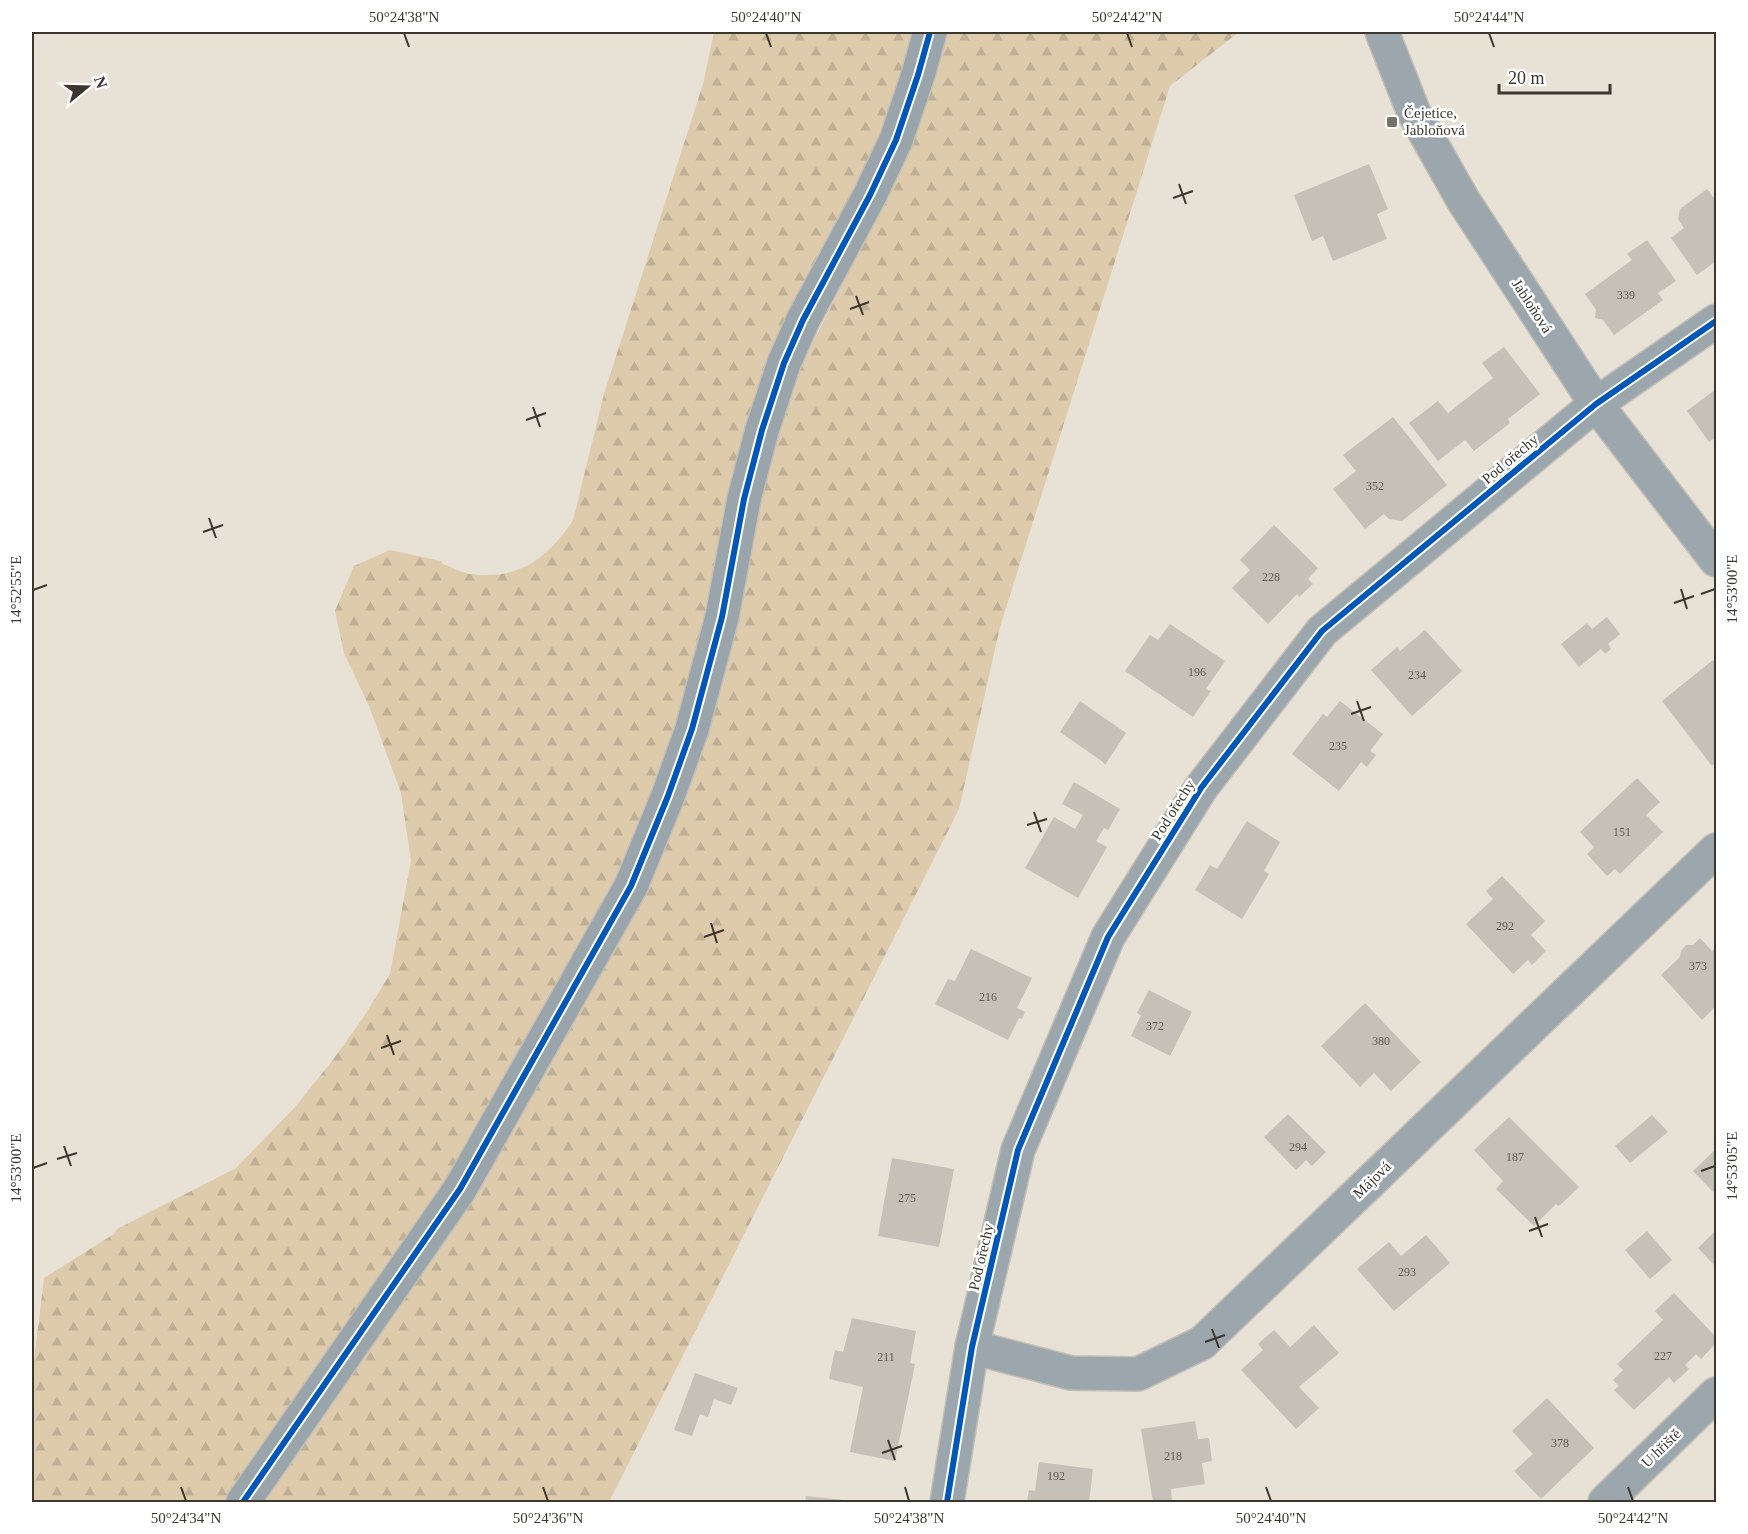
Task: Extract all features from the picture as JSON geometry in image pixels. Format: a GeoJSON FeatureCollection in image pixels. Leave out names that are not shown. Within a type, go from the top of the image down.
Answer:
{"type":"FeatureCollection","features":[{"type":"Feature","properties":{"kind":"street"},"geometry":{"type":"LineString","coordinates":[[243,1503],[460,1189],[631,886],[668,796],[692,729],[722,617],[744,499],[762,430],[784,363],[803,320],[870,195],[896,140],[930,32]]}},
{"type":"Feature","properties":{"kind":"street","name":"Jabloňová"},"geometry":{"type":"LineString","coordinates":[[1382,32],[1414,113],[1462,200],[1596,404],[1716,560]]}},
{"type":"Feature","properties":{"kind":"street","name":"Pod ořechy"},"geometry":{"type":"LineString","coordinates":[[947,1503],[972,1347],[1018,1150],[1108,938],[1201,788],[1322,631],[1596,404],[1716,321]]}},
{"type":"Feature","properties":{"kind":"street","name":"Májová"},"geometry":{"type":"LineString","coordinates":[[972,1347],[1071,1373],[1138,1374],[1202,1343],[1716,849]]}},
{"type":"Feature","properties":{"kind":"street","name":"U hřiště"},"geometry":{"type":"LineString","coordinates":[[1605,1503],[1716,1394]]}},
{"type":"Feature","properties":{"kind":"green space"},"geometry":{"type":"Polygon","coordinates":[[[714,32],[916,32],[905,71],[709,614],[678,725],[618,880],[448,1182],[226,1502],[32,1502],[32,1371],[44,1278],[114,1234],[117,1229],[236,1168],[295,1107],[332,1061],[363,1018],[390,974],[411,861],[401,793],[369,706],[344,653],[335,611],[354,566],[390,550],[441,561],[443,564],[469,574],[502,574],[527,566],[538,559],[557,542],[573,520],[604,394],[703,84],[714,32]]]}},
{"type":"Feature","properties":{"kind":"green space"},"geometry":{"type":"Polygon","coordinates":[[[948,32],[1239,32],[1170,86],[1000,627],[959,809],[609,1502],[263,1502],[473,1198],[646,893],[683,802],[707,734],[738,621],[761,502],[778,435],[799,369],[911,147],[948,32]]]}},
{"type":"Feature","properties":{"kind":"building"},"geometry":{"type":"Polygon","coordinates":[[[1369,164],[1388,209],[1377,214],[1387,239],[1333,261],[1323,236],[1312,241],[1294,195],[1369,164]]]}},
{"type":"Feature","properties":{"kind":"building"},"geometry":{"type":"Polygon","coordinates":[[[1707,189],[1714,198],[1716,196],[1716,261],[1697,275],[1671,238],[1684,228],[1678,219],[1680,209],[1707,189]]]}},
{"type":"Feature","properties":{"kind":"building"},"geometry":{"type":"Polygon","coordinates":[[[1647,240],[1676,281],[1658,293],[1663,300],[1614,335],[1603,320],[1595,318],[1596,310],[1585,294],[1632,260],[1627,254],[1647,240]]]}},
{"type":"Feature","properties":{"kind":"building"},"geometry":{"type":"Polygon","coordinates":[[[1504,347],[1540,394],[1508,419],[1510,423],[1474,451],[1465,440],[1438,461],[1409,423],[1438,401],[1448,413],[1493,378],[1482,363],[1504,347]]]}},
{"type":"Feature","properties":{"kind":"building"},"geometry":{"type":"Polygon","coordinates":[[[1716,389],[1716,437],[1709,442],[1687,411],[1716,389]]]}},
{"type":"Feature","properties":{"kind":"building"},"geometry":{"type":"Polygon","coordinates":[[[1393,417],[1447,485],[1402,521],[1389,519],[1384,514],[1365,529],[1333,489],[1356,471],[1343,455],[1393,417]]]}},
{"type":"Feature","properties":{"kind":"building"},"geometry":{"type":"Polygon","coordinates":[[[1274,525],[1318,568],[1308,579],[1313,584],[1299,597],[1297,594],[1268,624],[1232,588],[1250,570],[1240,560],[1274,525]]]}},
{"type":"Feature","properties":{"kind":"building"},"geometry":{"type":"Polygon","coordinates":[[[1607,617],[1620,634],[1608,644],[1611,649],[1605,654],[1601,649],[1579,667],[1561,644],[1587,623],[1592,629],[1607,617]]]}},
{"type":"Feature","properties":{"kind":"building"},"geometry":{"type":"Polygon","coordinates":[[[1170,624],[1225,661],[1206,689],[1211,691],[1193,717],[1125,671],[1150,635],[1158,640],[1170,624]]]}},
{"type":"Feature","properties":{"kind":"building"},"geometry":{"type":"Polygon","coordinates":[[[1425,630],[1462,671],[1412,716],[1371,670],[1397,647],[1400,651],[1425,630]]]}},
{"type":"Feature","properties":{"kind":"building"},"geometry":{"type":"Polygon","coordinates":[[[1713,660],[1716,664],[1716,762],[1712,766],[1662,701],[1713,660]]]}},
{"type":"Feature","properties":{"kind":"building"},"geometry":{"type":"Polygon","coordinates":[[[1080,701],[1126,733],[1105,765],[1060,732],[1080,701]]]}},
{"type":"Feature","properties":{"kind":"building"},"geometry":{"type":"Polygon","coordinates":[[[1340,701],[1383,734],[1370,751],[1376,755],[1367,767],[1361,762],[1339,791],[1292,754],[1323,714],[1327,717],[1340,701]]]}},
{"type":"Feature","properties":{"kind":"building"},"geometry":{"type":"Polygon","coordinates":[[[1637,778],[1660,802],[1646,815],[1663,832],[1620,874],[1615,869],[1607,876],[1587,854],[1594,847],[1580,832],[1637,778]]]}},
{"type":"Feature","properties":{"kind":"building"},"geometry":{"type":"Polygon","coordinates":[[[1074,782],[1120,809],[1108,830],[1104,828],[1096,841],[1107,847],[1078,898],[1025,868],[1054,817],[1075,829],[1083,815],[1062,804],[1074,782]]]}},
{"type":"Feature","properties":{"kind":"building"},"geometry":{"type":"Polygon","coordinates":[[[1247,821],[1280,842],[1264,871],[1269,874],[1242,919],[1195,890],[1210,865],[1217,869],[1247,821]]]}},
{"type":"Feature","properties":{"kind":"building"},"geometry":{"type":"Polygon","coordinates":[[[1502,876],[1545,921],[1531,935],[1546,951],[1532,965],[1528,960],[1513,974],[1466,924],[1493,899],[1486,891],[1502,876]]]}},
{"type":"Feature","properties":{"kind":"building"},"geometry":{"type":"Polygon","coordinates":[[[1700,938],[1712,951],[1716,947],[1716,1006],[1702,1020],[1661,975],[1680,957],[1686,945],[1693,945],[1700,938]]]}},
{"type":"Feature","properties":{"kind":"building"},"geometry":{"type":"Polygon","coordinates":[[[971,949],[1032,978],[1017,1008],[1025,1012],[1022,1019],[1019,1018],[1008,1040],[935,1004],[948,979],[955,981],[971,949]]]}},
{"type":"Feature","properties":{"kind":"building"},"geometry":{"type":"Polygon","coordinates":[[[1149,990],[1192,1012],[1170,1056],[1131,1036],[1141,1015],[1137,1013],[1149,990]]]}},
{"type":"Feature","properties":{"kind":"building"},"geometry":{"type":"Polygon","coordinates":[[[1365,1003],[1421,1062],[1391,1091],[1374,1073],[1360,1087],[1321,1046],[1365,1003]]]}},
{"type":"Feature","properties":{"kind":"building"},"geometry":{"type":"Polygon","coordinates":[[[1288,1114],[1326,1152],[1312,1166],[1306,1160],[1296,1170],[1264,1137],[1288,1114]]]}},
{"type":"Feature","properties":{"kind":"building"},"geometry":{"type":"Polygon","coordinates":[[[1652,1115],[1668,1132],[1630,1163],[1615,1146],[1652,1115]]]}},
{"type":"Feature","properties":{"kind":"building"},"geometry":{"type":"Polygon","coordinates":[[[1509,1117],[1579,1187],[1559,1206],[1556,1204],[1534,1226],[1496,1189],[1503,1181],[1474,1150],[1509,1117]]]}},
{"type":"Feature","properties":{"kind":"building"},"geometry":{"type":"Polygon","coordinates":[[[1716,1149],[1716,1195],[1693,1171],[1716,1149]]]}},
{"type":"Feature","properties":{"kind":"building"},"geometry":{"type":"Polygon","coordinates":[[[892,1158],[954,1169],[939,1247],[878,1236],[892,1158]]]}},
{"type":"Feature","properties":{"kind":"building"},"geometry":{"type":"Polygon","coordinates":[[[1716,1230],[1716,1267],[1698,1248],[1716,1230]]]}},
{"type":"Feature","properties":{"kind":"building"},"geometry":{"type":"Polygon","coordinates":[[[1647,1231],[1672,1260],[1650,1279],[1625,1250],[1647,1231]]]}},
{"type":"Feature","properties":{"kind":"building"},"geometry":{"type":"Polygon","coordinates":[[[1426,1235],[1450,1263],[1394,1311],[1357,1269],[1389,1242],[1401,1256],[1426,1235]]]}},
{"type":"Feature","properties":{"kind":"building"},"geometry":{"type":"Polygon","coordinates":[[[1674,1293],[1716,1337],[1716,1343],[1701,1359],[1696,1354],[1685,1365],[1689,1369],[1674,1383],[1669,1377],[1634,1410],[1614,1390],[1619,1386],[1613,1380],[1623,1370],[1617,1364],[1663,1320],[1655,1311],[1674,1293]]]}},
{"type":"Feature","properties":{"kind":"building"},"geometry":{"type":"Polygon","coordinates":[[[852,1318],[916,1331],[910,1363],[915,1364],[895,1461],[850,1452],[863,1387],[829,1379],[835,1350],[843,1352],[852,1318]]]}},
{"type":"Feature","properties":{"kind":"building"},"geometry":{"type":"Polygon","coordinates":[[[1314,1325],[1339,1353],[1299,1387],[1319,1408],[1296,1429],[1241,1370],[1263,1350],[1258,1344],[1274,1330],[1290,1347],[1314,1325]]]}},
{"type":"Feature","properties":{"kind":"building"},"geometry":{"type":"Polygon","coordinates":[[[695,1373],[738,1388],[731,1405],[714,1399],[708,1417],[700,1414],[692,1436],[674,1430],[695,1373]]]}},
{"type":"Feature","properties":{"kind":"building"},"geometry":{"type":"Polygon","coordinates":[[[1547,1398],[1594,1448],[1541,1499],[1514,1471],[1533,1454],[1512,1431],[1547,1398]]]}},
{"type":"Feature","properties":{"kind":"building"},"geometry":{"type":"Polygon","coordinates":[[[1195,1421],[1198,1439],[1209,1438],[1212,1461],[1202,1463],[1205,1484],[1171,1489],[1172,1500],[1153,1502],[1141,1429],[1195,1421]]]}},
{"type":"Feature","properties":{"kind":"building"},"geometry":{"type":"Polygon","coordinates":[[[1039,1462],[1093,1469],[1089,1502],[1027,1502],[1029,1490],[1035,1491],[1039,1462]]]}},
{"type":"Feature","properties":{"kind":"building"},"geometry":{"type":"Polygon","coordinates":[[[806,1496],[854,1501],[854,1502],[805,1502],[806,1496]]]}},
{"type":"Feature","properties":{"kind":"cycle path"},"geometry":{"type":"LineString","coordinates":[[243,1502],[460,1189],[631,886],[668,796],[692,729],[722,617],[744,499],[762,430],[784,363],[803,320],[870,195],[896,140],[930,32]]}},
{"type":"Feature","properties":{"kind":"cycle path"},"geometry":{"type":"LineString","coordinates":[[947,1502],[972,1347],[1018,1150],[1108,937],[1201,788],[1322,631],[1596,404],[1716,321]]}},
{"type":"Feature","properties":{"kind":"place","name":"Čejetice, Jabloňová"},"geometry":{"type":"Point","coordinates":[1392,122]}}]}
